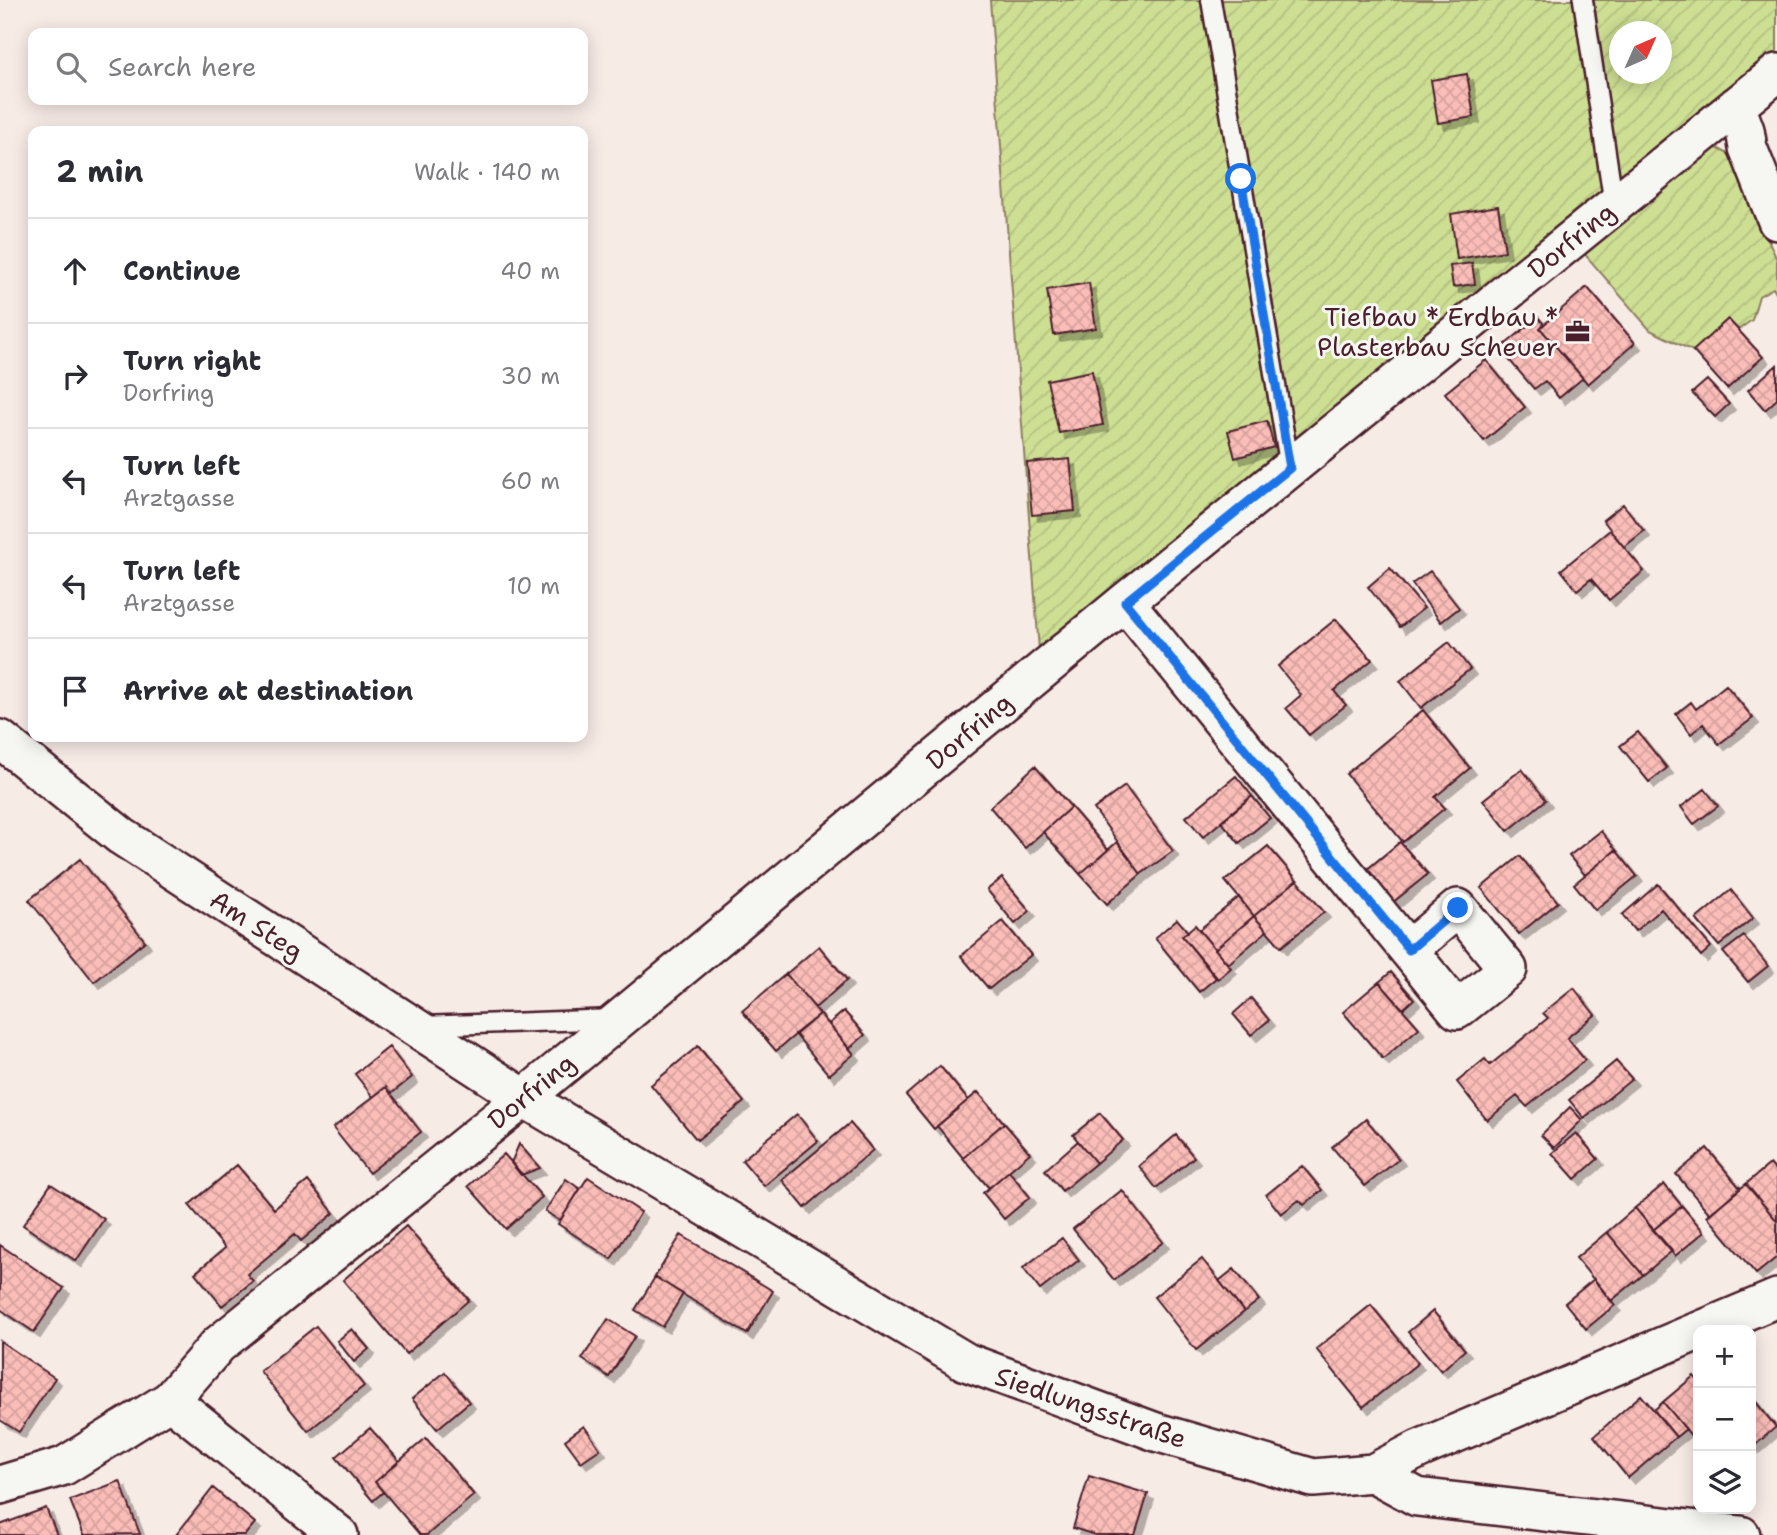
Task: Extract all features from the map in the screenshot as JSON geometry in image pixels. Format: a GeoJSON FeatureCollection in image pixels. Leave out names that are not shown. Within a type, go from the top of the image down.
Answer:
{"type":"FeatureCollection","features":[{"type":"Feature","properties":{"kind":"street","name":"Dorfring"},"geometry":{"type":"LineString","coordinates":[[0,1485],[64,1466],[170,1399],[218,1345],[524,1098],[1125,602],[1777,73]]}},
{"type":"Feature","properties":{"kind":"street"},"geometry":{"type":"LineString","coordinates":[[1736,106],[1748,148],[1777,221]]}},
{"type":"Feature","properties":{"kind":"street"},"geometry":{"type":"LineString","coordinates":[[1125,602],[1409,950]]}},
{"type":"Feature","properties":{"kind":"street","name":"Am Steg"},"geometry":{"type":"LineString","coordinates":[[0,739],[121,836],[524,1098]]}},
{"type":"Feature","properties":{"kind":"street","name":"Siedlungsstraße"},"geometry":{"type":"LineString","coordinates":[[524,1098],[966,1362],[1156,1432],[1313,1478],[1373,1473],[1419,1449],[1693,1334]]}},
{"type":"Feature","properties":{"kind":"street","name":"Siedlungsstraße"},"geometry":{"type":"LineString","coordinates":[[1714,1325],[1777,1298]]}},
{"type":"Feature","properties":{"kind":"street"},"geometry":{"type":"LineString","coordinates":[[170,1399],[339,1535]]}},
{"type":"Feature","properties":{"kind":"street"},"geometry":{"type":"LineString","coordinates":[[1373,1473],[1417,1497],[1741,1535]]}},
{"type":"Feature","properties":{"kind":"lane"},"geometry":{"type":"LineString","coordinates":[[1211,0],[1290,468]]}},
{"type":"Feature","properties":{"kind":"lane"},"geometry":{"type":"LineString","coordinates":[[1583,0],[1614,205]]}},
{"type":"Feature","properties":{"kind":"lane"},"geometry":{"type":"LineString","coordinates":[[414,1026],[621,1018]]}},
{"type":"Feature","properties":{"kind":"green space"},"geometry":{"type":"Polygon","coordinates":[[[990,0],[1777,0],[1777,63],[1608,186],[1039,650],[990,0]]]}},
{"type":"Feature","properties":{"kind":"green space"},"geometry":{"type":"Polygon","coordinates":[[[1717,148],[1732,156],[1777,260],[1777,295],[1773,288],[1759,296],[1752,320],[1738,330],[1728,319],[1693,351],[1650,330],[1582,251],[1700,155],[1717,148]]]}},
{"type":"Feature","properties":{"kind":"building"},"geometry":{"type":"Polygon","coordinates":[[[1467,74],[1474,117],[1438,123],[1431,80],[1467,74]]]}},
{"type":"Feature","properties":{"kind":"building"},"geometry":{"type":"Polygon","coordinates":[[[1498,206],[1505,251],[1457,259],[1451,214],[1498,206]]]}},
{"type":"Feature","properties":{"kind":"building"},"geometry":{"type":"Polygon","coordinates":[[[1472,263],[1475,284],[1453,287],[1450,266],[1472,263]]]}},
{"type":"Feature","properties":{"kind":"building"},"geometry":{"type":"Polygon","coordinates":[[[1089,283],[1096,328],[1054,335],[1047,290],[1089,283]]]}},
{"type":"Feature","properties":{"kind":"building"},"geometry":{"type":"Polygon","coordinates":[[[1587,287],[1635,343],[1588,384],[1540,328],[1587,287]]]}},
{"type":"Feature","properties":{"kind":"building"},"geometry":{"type":"Polygon","coordinates":[[[1538,317],[1544,324],[1540,328],[1583,378],[1559,398],[1545,381],[1534,389],[1500,349],[1538,317]]]}},
{"type":"Feature","properties":{"kind":"building"},"geometry":{"type":"Polygon","coordinates":[[[1728,319],[1763,357],[1727,389],[1693,351],[1728,319]]]}},
{"type":"Feature","properties":{"kind":"building"},"geometry":{"type":"Polygon","coordinates":[[[1486,360],[1525,407],[1484,441],[1445,393],[1486,360]]]}},
{"type":"Feature","properties":{"kind":"building"},"geometry":{"type":"Polygon","coordinates":[[[1777,365],[1777,399],[1765,410],[1748,390],[1777,365]]]}},
{"type":"Feature","properties":{"kind":"building"},"geometry":{"type":"Polygon","coordinates":[[[1092,371],[1103,425],[1059,433],[1047,380],[1092,371]]]}},
{"type":"Feature","properties":{"kind":"building"},"geometry":{"type":"Polygon","coordinates":[[[1707,380],[1729,404],[1715,417],[1692,393],[1707,380]]]}},
{"type":"Feature","properties":{"kind":"building"},"geometry":{"type":"Polygon","coordinates":[[[1267,421],[1274,447],[1235,458],[1228,431],[1267,421]]]}},
{"type":"Feature","properties":{"kind":"building"},"geometry":{"type":"Polygon","coordinates":[[[1070,459],[1075,511],[1032,515],[1027,463],[1070,459]]]}},
{"type":"Feature","properties":{"kind":"building"},"geometry":{"type":"Polygon","coordinates":[[[1623,504],[1644,531],[1624,547],[1603,520],[1623,504]]]}},
{"type":"Feature","properties":{"kind":"building"},"geometry":{"type":"Polygon","coordinates":[[[1610,530],[1644,571],[1609,600],[1591,579],[1577,590],[1561,570],[1610,530]]]}},
{"type":"Feature","properties":{"kind":"building"},"geometry":{"type":"Polygon","coordinates":[[[1390,568],[1424,608],[1400,627],[1368,587],[1390,568]]]}},
{"type":"Feature","properties":{"kind":"building"},"geometry":{"type":"Polygon","coordinates":[[[1430,571],[1459,608],[1441,622],[1412,584],[1430,571]]]}},
{"type":"Feature","properties":{"kind":"building"},"geometry":{"type":"Polygon","coordinates":[[[1336,619],[1372,660],[1334,691],[1346,705],[1309,735],[1286,708],[1301,695],[1278,666],[1336,619]]]}},
{"type":"Feature","properties":{"kind":"building"},"geometry":{"type":"Polygon","coordinates":[[[1449,642],[1470,669],[1421,708],[1400,681],[1449,642]]]}},
{"type":"Feature","properties":{"kind":"building"},"geometry":{"type":"Polygon","coordinates":[[[1726,685],[1753,718],[1719,744],[1703,724],[1691,734],[1676,714],[1691,702],[1696,709],[1726,685]]]}},
{"type":"Feature","properties":{"kind":"building"},"geometry":{"type":"Polygon","coordinates":[[[1423,710],[1470,768],[1435,797],[1445,808],[1403,842],[1346,774],[1423,710]]]}},
{"type":"Feature","properties":{"kind":"building"},"geometry":{"type":"Polygon","coordinates":[[[1638,732],[1667,768],[1649,782],[1620,746],[1638,732]]]}},
{"type":"Feature","properties":{"kind":"building"},"geometry":{"type":"Polygon","coordinates":[[[1035,766],[1071,807],[1025,848],[990,807],[1035,766]]]}},
{"type":"Feature","properties":{"kind":"building"},"geometry":{"type":"Polygon","coordinates":[[[1522,769],[1546,800],[1508,831],[1483,800],[1522,769]]]}},
{"type":"Feature","properties":{"kind":"building"},"geometry":{"type":"Polygon","coordinates":[[[1236,776],[1252,796],[1203,837],[1186,817],[1236,776]]]}},
{"type":"Feature","properties":{"kind":"building"},"geometry":{"type":"Polygon","coordinates":[[[1125,786],[1173,851],[1141,874],[1094,809],[1125,786]]]}},
{"type":"Feature","properties":{"kind":"building"},"geometry":{"type":"Polygon","coordinates":[[[1705,789],[1718,806],[1694,824],[1681,807],[1705,789]]]}},
{"type":"Feature","properties":{"kind":"building"},"geometry":{"type":"Polygon","coordinates":[[[1252,796],[1270,818],[1239,843],[1221,821],[1252,796]]]}},
{"type":"Feature","properties":{"kind":"building"},"geometry":{"type":"Polygon","coordinates":[[[1071,807],[1108,850],[1080,874],[1043,832],[1071,807]]]}},
{"type":"Feature","properties":{"kind":"building"},"geometry":{"type":"Polygon","coordinates":[[[1601,831],[1616,850],[1585,875],[1569,856],[1601,831]]]}},
{"type":"Feature","properties":{"kind":"building"},"geometry":{"type":"Polygon","coordinates":[[[1117,842],[1141,874],[1107,904],[1080,874],[1117,842]]]}},
{"type":"Feature","properties":{"kind":"building"},"geometry":{"type":"Polygon","coordinates":[[[1400,842],[1428,874],[1392,903],[1365,871],[1400,842]]]}},
{"type":"Feature","properties":{"kind":"building"},"geometry":{"type":"Polygon","coordinates":[[[1268,846],[1297,880],[1254,916],[1225,881],[1268,846]]]}},
{"type":"Feature","properties":{"kind":"building"},"geometry":{"type":"Polygon","coordinates":[[[1616,850],[1637,876],[1595,910],[1574,884],[1616,850]]]}},
{"type":"Feature","properties":{"kind":"building"},"geometry":{"type":"Polygon","coordinates":[[[1520,856],[1558,902],[1519,934],[1481,888],[1520,856]]]}},
{"type":"Feature","properties":{"kind":"building"},"geometry":{"type":"Polygon","coordinates":[[[80,859],[145,941],[94,982],[29,900],[80,859]]]}},
{"type":"Feature","properties":{"kind":"building"},"geometry":{"type":"Polygon","coordinates":[[[1002,878],[1030,911],[1015,924],[987,890],[1002,878]]]}},
{"type":"Feature","properties":{"kind":"building"},"geometry":{"type":"Polygon","coordinates":[[[1297,880],[1324,912],[1281,947],[1254,916],[1297,880]]]}},
{"type":"Feature","properties":{"kind":"building"},"geometry":{"type":"Polygon","coordinates":[[[1658,884],[1711,947],[1701,956],[1661,909],[1635,931],[1622,915],[1658,884]]]}},
{"type":"Feature","properties":{"kind":"building"},"geometry":{"type":"Polygon","coordinates":[[[1731,890],[1753,918],[1719,946],[1696,919],[1731,890]]]}},
{"type":"Feature","properties":{"kind":"building"},"geometry":{"type":"Polygon","coordinates":[[[1239,897],[1254,916],[1215,949],[1199,930],[1239,897]]]}},
{"type":"Feature","properties":{"kind":"building"},"geometry":{"type":"Polygon","coordinates":[[[1254,916],[1267,931],[1228,964],[1215,949],[1254,916]]]}},
{"type":"Feature","properties":{"kind":"building"},"geometry":{"type":"Polygon","coordinates":[[[1177,919],[1188,932],[1182,936],[1216,978],[1199,992],[1155,938],[1177,919]]]}},
{"type":"Feature","properties":{"kind":"building"},"geometry":{"type":"Polygon","coordinates":[[[1003,921],[1031,955],[989,989],[961,956],[1003,921]]]}},
{"type":"Feature","properties":{"kind":"building"},"geometry":{"type":"Polygon","coordinates":[[[1195,925],[1231,968],[1218,979],[1182,936],[1195,925]]]}},
{"type":"Feature","properties":{"kind":"building"},"geometry":{"type":"Polygon","coordinates":[[[1744,936],[1768,966],[1748,982],[1723,952],[1744,936]]]}},
{"type":"Feature","properties":{"kind":"building"},"geometry":{"type":"Polygon","coordinates":[[[819,946],[847,980],[815,1008],[786,974],[819,946]]]}},
{"type":"Feature","properties":{"kind":"building"},"geometry":{"type":"Polygon","coordinates":[[[1391,972],[1414,999],[1403,1009],[1379,982],[1391,972]]]}},
{"type":"Feature","properties":{"kind":"building"},"geometry":{"type":"Polygon","coordinates":[[[786,974],[820,1014],[776,1051],[742,1011],[786,974]]]}},
{"type":"Feature","properties":{"kind":"building"},"geometry":{"type":"Polygon","coordinates":[[[1379,982],[1419,1028],[1383,1059],[1343,1012],[1379,982]]]}},
{"type":"Feature","properties":{"kind":"building"},"geometry":{"type":"Polygon","coordinates":[[[1574,988],[1595,1015],[1567,1038],[1585,1060],[1527,1107],[1517,1096],[1487,1120],[1457,1082],[1485,1059],[1490,1065],[1548,1018],[1543,1013],[1574,988]]]}},
{"type":"Feature","properties":{"kind":"building"},"geometry":{"type":"Polygon","coordinates":[[[1251,998],[1269,1020],[1251,1035],[1233,1014],[1251,998]]]}},
{"type":"Feature","properties":{"kind":"building"},"geometry":{"type":"Polygon","coordinates":[[[844,1011],[865,1035],[849,1049],[829,1024],[844,1011]]]}},
{"type":"Feature","properties":{"kind":"building"},"geometry":{"type":"Polygon","coordinates":[[[820,1014],[854,1054],[829,1075],[795,1034],[820,1014]]]}},
{"type":"Feature","properties":{"kind":"building"},"geometry":{"type":"Polygon","coordinates":[[[698,1046],[744,1102],[697,1140],[651,1085],[698,1046]]]}},
{"type":"Feature","properties":{"kind":"building"},"geometry":{"type":"Polygon","coordinates":[[[389,1047],[412,1077],[391,1094],[386,1087],[373,1097],[355,1074],[389,1047]]]}},
{"type":"Feature","properties":{"kind":"building"},"geometry":{"type":"Polygon","coordinates":[[[1616,1061],[1632,1079],[1584,1118],[1569,1100],[1616,1061]]]}},
{"type":"Feature","properties":{"kind":"building"},"geometry":{"type":"Polygon","coordinates":[[[940,1066],[968,1100],[934,1129],[906,1095],[940,1066]]]}},
{"type":"Feature","properties":{"kind":"building"},"geometry":{"type":"Polygon","coordinates":[[[386,1087],[421,1132],[369,1173],[333,1128],[386,1087]]]}},
{"type":"Feature","properties":{"kind":"building"},"geometry":{"type":"Polygon","coordinates":[[[978,1092],[1004,1123],[963,1158],[937,1126],[978,1092]]]}},
{"type":"Feature","properties":{"kind":"building"},"geometry":{"type":"Polygon","coordinates":[[[1570,1107],[1582,1120],[1554,1148],[1541,1135],[1570,1107]]]}},
{"type":"Feature","properties":{"kind":"building"},"geometry":{"type":"Polygon","coordinates":[[[1100,1113],[1123,1140],[1096,1163],[1073,1135],[1100,1113]]]}},
{"type":"Feature","properties":{"kind":"building"},"geometry":{"type":"Polygon","coordinates":[[[797,1114],[818,1141],[764,1186],[742,1160],[797,1114]]]}},
{"type":"Feature","properties":{"kind":"building"},"geometry":{"type":"Polygon","coordinates":[[[1366,1119],[1399,1159],[1365,1186],[1332,1147],[1366,1119]]]}},
{"type":"Feature","properties":{"kind":"building"},"geometry":{"type":"Polygon","coordinates":[[[850,1123],[873,1150],[805,1208],[782,1180],[850,1123]]]}},
{"type":"Feature","properties":{"kind":"building"},"geometry":{"type":"Polygon","coordinates":[[[1004,1123],[1030,1153],[989,1188],[963,1158],[1004,1123]]]}},
{"type":"Feature","properties":{"kind":"building"},"geometry":{"type":"Polygon","coordinates":[[[1576,1133],[1598,1159],[1575,1179],[1552,1153],[1576,1133]]]}},
{"type":"Feature","properties":{"kind":"building"},"geometry":{"type":"Polygon","coordinates":[[[1176,1135],[1194,1157],[1156,1188],[1139,1166],[1176,1135]]]}},
{"type":"Feature","properties":{"kind":"building"},"geometry":{"type":"Polygon","coordinates":[[[1078,1141],[1096,1163],[1062,1191],[1045,1170],[1078,1141]]]}},
{"type":"Feature","properties":{"kind":"building"},"geometry":{"type":"Polygon","coordinates":[[[519,1144],[540,1168],[521,1175],[511,1163],[519,1144]]]}},
{"type":"Feature","properties":{"kind":"building"},"geometry":{"type":"Polygon","coordinates":[[[1707,1148],[1740,1188],[1710,1214],[1676,1174],[1707,1148]]]}},
{"type":"Feature","properties":{"kind":"building"},"geometry":{"type":"Polygon","coordinates":[[[504,1154],[542,1197],[506,1229],[468,1186],[504,1154]]]}},
{"type":"Feature","properties":{"kind":"building"},"geometry":{"type":"Polygon","coordinates":[[[1770,1164],[1777,1172],[1777,1221],[1746,1184],[1770,1164]]]}},
{"type":"Feature","properties":{"kind":"building"},"geometry":{"type":"Polygon","coordinates":[[[237,1165],[274,1209],[308,1181],[334,1213],[301,1241],[295,1234],[247,1274],[253,1281],[222,1306],[195,1273],[225,1248],[189,1205],[237,1165]]]}},
{"type":"Feature","properties":{"kind":"building"},"geometry":{"type":"Polygon","coordinates":[[[1302,1166],[1322,1190],[1304,1205],[1299,1200],[1281,1214],[1266,1195],[1302,1166]]]}},
{"type":"Feature","properties":{"kind":"building"},"geometry":{"type":"Polygon","coordinates":[[[1009,1171],[1030,1197],[1004,1219],[983,1193],[1009,1171]]]}},
{"type":"Feature","properties":{"kind":"building"},"geometry":{"type":"Polygon","coordinates":[[[588,1177],[641,1212],[611,1259],[558,1224],[588,1177]]]}},
{"type":"Feature","properties":{"kind":"building"},"geometry":{"type":"Polygon","coordinates":[[[566,1179],[580,1189],[560,1221],[545,1211],[566,1179]]]}},
{"type":"Feature","properties":{"kind":"building"},"geometry":{"type":"Polygon","coordinates":[[[51,1184],[104,1219],[76,1261],[23,1225],[51,1184]]]}},
{"type":"Feature","properties":{"kind":"building"},"geometry":{"type":"Polygon","coordinates":[[[1664,1184],[1682,1206],[1653,1230],[1635,1208],[1664,1184]]]}},
{"type":"Feature","properties":{"kind":"building"},"geometry":{"type":"Polygon","coordinates":[[[1746,1184],[1777,1221],[1777,1257],[1756,1274],[1707,1216],[1746,1184]]]}},
{"type":"Feature","properties":{"kind":"building"},"geometry":{"type":"Polygon","coordinates":[[[1122,1190],[1163,1242],[1114,1280],[1073,1229],[1122,1190]]]}},
{"type":"Feature","properties":{"kind":"building"},"geometry":{"type":"Polygon","coordinates":[[[1682,1206],[1704,1232],[1675,1256],[1653,1230],[1682,1206]]]}},
{"type":"Feature","properties":{"kind":"building"},"geometry":{"type":"Polygon","coordinates":[[[1635,1208],[1672,1251],[1643,1275],[1607,1232],[1635,1208]]]}},
{"type":"Feature","properties":{"kind":"building"},"geometry":{"type":"Polygon","coordinates":[[[406,1226],[469,1300],[406,1354],[343,1280],[406,1226]]]}},
{"type":"Feature","properties":{"kind":"building"},"geometry":{"type":"Polygon","coordinates":[[[1607,1232],[1643,1275],[1611,1301],[1576,1258],[1607,1232]]]}},
{"type":"Feature","properties":{"kind":"building"},"geometry":{"type":"Polygon","coordinates":[[[681,1235],[773,1291],[747,1334],[655,1277],[681,1235]]]}},
{"type":"Feature","properties":{"kind":"building"},"geometry":{"type":"Polygon","coordinates":[[[1062,1238],[1079,1260],[1040,1290],[1023,1268],[1062,1238]]]}},
{"type":"Feature","properties":{"kind":"building"},"geometry":{"type":"Polygon","coordinates":[[[0,1245],[64,1288],[34,1332],[0,1309],[0,1245]]]}},
{"type":"Feature","properties":{"kind":"building"},"geometry":{"type":"Polygon","coordinates":[[[1202,1259],[1244,1312],[1196,1350],[1154,1297],[1202,1259]]]}},
{"type":"Feature","properties":{"kind":"building"},"geometry":{"type":"Polygon","coordinates":[[[1234,1269],[1259,1300],[1244,1312],[1219,1281],[1234,1269]]]}},
{"type":"Feature","properties":{"kind":"building"},"geometry":{"type":"Polygon","coordinates":[[[655,1277],[683,1294],[663,1327],[635,1310],[655,1277]]]}},
{"type":"Feature","properties":{"kind":"building"},"geometry":{"type":"Polygon","coordinates":[[[1594,1279],[1615,1305],[1586,1329],[1565,1303],[1594,1279]]]}},
{"type":"Feature","properties":{"kind":"building"},"geometry":{"type":"Polygon","coordinates":[[[1371,1305],[1418,1363],[1363,1407],[1316,1349],[1371,1305]]]}},
{"type":"Feature","properties":{"kind":"building"},"geometry":{"type":"Polygon","coordinates":[[[1433,1311],[1465,1350],[1441,1371],[1408,1332],[1433,1311]]]}},
{"type":"Feature","properties":{"kind":"building"},"geometry":{"type":"Polygon","coordinates":[[[608,1319],[635,1336],[609,1377],[582,1359],[608,1319]]]}},
{"type":"Feature","properties":{"kind":"building"},"geometry":{"type":"Polygon","coordinates":[[[316,1326],[364,1386],[308,1431],[260,1371],[316,1326]]]}},
{"type":"Feature","properties":{"kind":"building"},"geometry":{"type":"Polygon","coordinates":[[[352,1329],[369,1349],[354,1362],[337,1341],[352,1329]]]}},
{"type":"Feature","properties":{"kind":"building"},"geometry":{"type":"Polygon","coordinates":[[[0,1341],[55,1378],[19,1432],[0,1420],[0,1341]]]}},
{"type":"Feature","properties":{"kind":"building"},"geometry":{"type":"Polygon","coordinates":[[[445,1372],[469,1402],[437,1429],[412,1399],[445,1372]]]}},
{"type":"Feature","properties":{"kind":"building"},"geometry":{"type":"Polygon","coordinates":[[[1693,1377],[1693,1438],[1663,1402],[1693,1377]]]}},
{"type":"Feature","properties":{"kind":"building"},"geometry":{"type":"Polygon","coordinates":[[[1641,1395],[1676,1437],[1628,1478],[1594,1436],[1641,1395]]]}},
{"type":"Feature","properties":{"kind":"building"},"geometry":{"type":"Polygon","coordinates":[[[1663,1402],[1686,1429],[1676,1437],[1654,1410],[1663,1402]]]}},
{"type":"Feature","properties":{"kind":"building"},"geometry":{"type":"Polygon","coordinates":[[[1756,1402],[1776,1427],[1756,1444],[1756,1402]]]}},
{"type":"Feature","properties":{"kind":"building"},"geometry":{"type":"Polygon","coordinates":[[[584,1426],[600,1449],[581,1462],[565,1440],[584,1426]]]}},
{"type":"Feature","properties":{"kind":"building"},"geometry":{"type":"Polygon","coordinates":[[[370,1428],[399,1461],[375,1482],[383,1492],[373,1501],[336,1457],[370,1428]]]}},
{"type":"Feature","properties":{"kind":"building"},"geometry":{"type":"Polygon","coordinates":[[[426,1438],[474,1495],[427,1535],[420,1535],[375,1482],[426,1438]]]}},
{"type":"Feature","properties":{"kind":"building"},"geometry":{"type":"Polygon","coordinates":[[[1089,1476],[1148,1494],[1135,1535],[1095,1535],[1073,1528],[1089,1476]]]}},
{"type":"Feature","properties":{"kind":"building"},"geometry":{"type":"Polygon","coordinates":[[[120,1481],[140,1534],[84,1535],[70,1500],[120,1481]]]}},
{"type":"Feature","properties":{"kind":"building"},"geometry":{"type":"Polygon","coordinates":[[[213,1488],[255,1523],[245,1535],[176,1535],[213,1488]]]}},
{"type":"Feature","properties":{"kind":"building"},"geometry":{"type":"Polygon","coordinates":[[[46,1508],[57,1535],[0,1535],[0,1525],[46,1508]]]}},
{"type":"Feature","properties":{"kind":"place","name":"Tiefbau * Erdbau * Plasterbau Scheuer"},"geometry":{"type":"Point","coordinates":[1578,331]}},
{"type":"Feature","properties":{"kind":"route"},"geometry":{"type":"LineString","coordinates":[[1241,179],[1290,468],[1125,602],[1409,950],[1458,908]]}}]}
